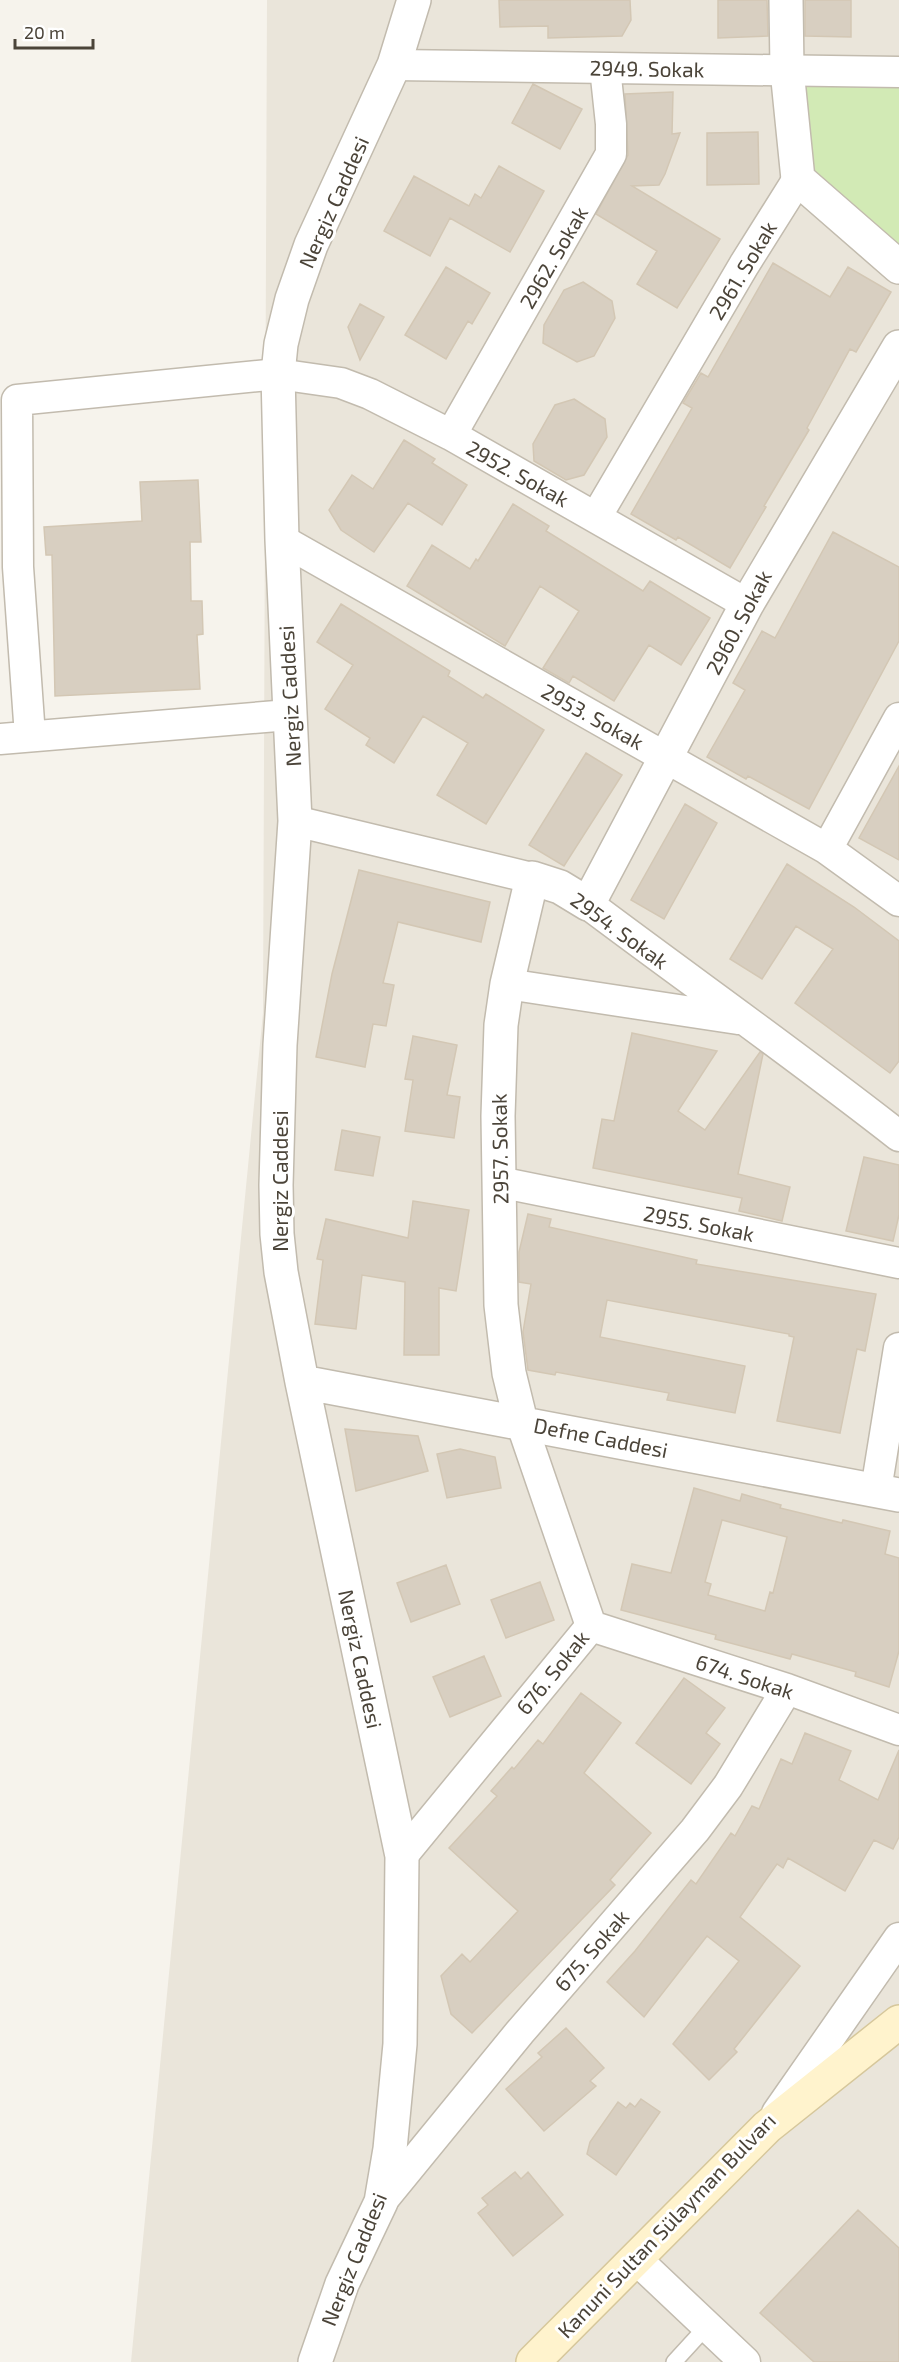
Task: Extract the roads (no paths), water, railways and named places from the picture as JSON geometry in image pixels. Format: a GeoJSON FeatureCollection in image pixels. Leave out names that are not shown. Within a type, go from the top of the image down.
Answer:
{"type":"FeatureCollection","features":[{"type":"Feature","properties":{"kind":"main road"},"geometry":{"type":"LineString","coordinates":[[767,2127],[899,2022]]}},
{"type":"Feature","properties":{"kind":"main road","name":"Kanuni Sultan Sülayman Bulvarı"},"geometry":{"type":"LineString","coordinates":[[533,2362],[767,2127]]}},
{"type":"Feature","properties":{"kind":"street","name":"Nergiz Caddesi"},"geometry":{"type":"LineString","coordinates":[[315,2362],[342,2283],[381,2202],[390,2148],[400,2044],[402,1856],[281,1272],[276,1185],[280,1045],[295,821],[282,540],[278,374],[281,344],[292,299],[311,245],[394,65],[414,0]]}},
{"type":"Feature","properties":{"kind":"street"},"geometry":{"type":"LineString","coordinates":[[786,0],[787,70],[798,179],[899,267]]}},
{"type":"Feature","properties":{"kind":"street","name":"2949. Sokak"},"geometry":{"type":"LineString","coordinates":[[394,65],[899,72]]}},
{"type":"Feature","properties":{"kind":"street","name":"2962. Sokak"},"geometry":{"type":"LineString","coordinates":[[451,435],[610,154],[611,124],[605,68]]}},
{"type":"Feature","properties":{"kind":"street","name":"2961. Sokak"},"geometry":{"type":"LineString","coordinates":[[596,517],[798,179]]}},
{"type":"Feature","properties":{"kind":"street","name":"2960. Sokak"},"geometry":{"type":"LineString","coordinates":[[588,904],[747,603],[899,347]]}},
{"type":"Feature","properties":{"kind":"street","name":"2952. Sokak"},"geometry":{"type":"LineString","coordinates":[[8,400],[278,374],[341,383],[370,394],[451,435],[747,603]]}},
{"type":"Feature","properties":{"kind":"street"},"geometry":{"type":"LineString","coordinates":[[8,400],[9,567],[30,736]]}},
{"type":"Feature","properties":{"kind":"street","name":"2953. Sokak"},"geometry":{"type":"LineString","coordinates":[[282,540],[827,849],[899,901]]}},
{"type":"Feature","properties":{"kind":"street"},"geometry":{"type":"LineString","coordinates":[[0,739],[290,715]]}},
{"type":"Feature","properties":{"kind":"street"},"geometry":{"type":"LineString","coordinates":[[827,849],[899,718]]}},
{"type":"Feature","properties":{"kind":"street","name":"2954. Sokak"},"geometry":{"type":"LineString","coordinates":[[295,821],[532,878],[560,887],[588,904],[741,1019],[820,1074],[899,1136]]}},
{"type":"Feature","properties":{"kind":"street","name":"2957. Sokak"},"geometry":{"type":"LineString","coordinates":[[521,1422],[509,1373],[501,1305],[499,1067],[507,984],[532,878]]}},
{"type":"Feature","properties":{"kind":"street"},"geometry":{"type":"LineString","coordinates":[[507,984],[741,1019]]}},
{"type":"Feature","properties":{"kind":"street","name":"2955. Sokak"},"geometry":{"type":"LineString","coordinates":[[499,1182],[899,1263]]}},
{"type":"Feature","properties":{"kind":"street"},"geometry":{"type":"LineString","coordinates":[[887,1492],[899,1348]]}},
{"type":"Feature","properties":{"kind":"street","name":"Defne Caddesi"},"geometry":{"type":"LineString","coordinates":[[302,1382],[887,1492]]}},
{"type":"Feature","properties":{"kind":"street","name":"676. Sokak"},"geometry":{"type":"LineString","coordinates":[[402,1856],[591,1626],[521,1422]]}},
{"type":"Feature","properties":{"kind":"street","name":"674. Sokak"},"geometry":{"type":"LineString","coordinates":[[591,1626],[787,1689],[899,1730]]}},
{"type":"Feature","properties":{"kind":"street","name":"675. Sokak"},"geometry":{"type":"LineString","coordinates":[[381,2202],[520,2032],[695,1830],[728,1786],[787,1689]]}},
{"type":"Feature","properties":{"kind":"street","name":"Kanuni Sultan Sülayman Bulvarı"},"geometry":{"type":"LineString","coordinates":[[767,2127],[899,1938]]}},
{"type":"Feature","properties":{"kind":"street"},"geometry":{"type":"LineString","coordinates":[[636,2259],[745,2362]]}},
{"type":"Feature","properties":{"kind":"lane"},"geometry":{"type":"LineString","coordinates":[[674,2362],[707,2326]]}}]}
